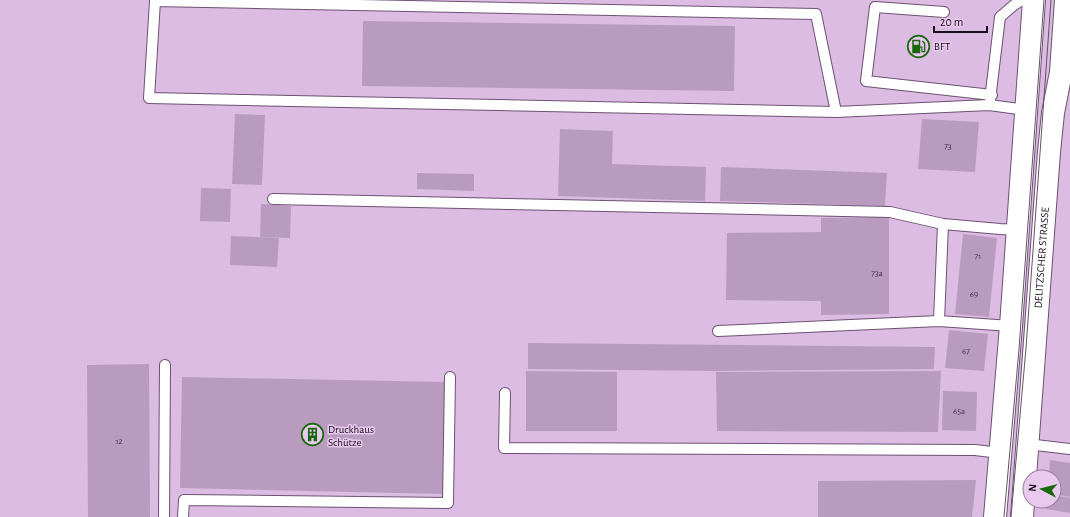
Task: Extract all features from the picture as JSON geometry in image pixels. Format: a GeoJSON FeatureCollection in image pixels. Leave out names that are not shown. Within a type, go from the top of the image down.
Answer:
{"type":"FeatureCollection","features":[{"type":"Feature","properties":{"kind":"main road"},"geometry":{"type":"LineString","coordinates":[[995,517],[1011,326],[1034,0]]}},
{"type":"Feature","properties":{"kind":"main road","name":"DELITZSCHER STRASSE"},"geometry":{"type":"LineString","coordinates":[[1022,517],[1039,308],[1049,152],[1053,113],[1061,72],[1066,0]]}},
{"type":"Feature","properties":{"kind":"lane"},"geometry":{"type":"LineString","coordinates":[[991,100],[1000,17],[1022,0]]}},
{"type":"Feature","properties":{"kind":"lane"},"geometry":{"type":"LineString","coordinates":[[836,112],[816,14],[155,1],[149,98],[836,112],[991,100]]}},
{"type":"Feature","properties":{"kind":"lane"},"geometry":{"type":"LineString","coordinates":[[944,12],[875,7],[866,81],[991,100],[1026,110]]}},
{"type":"Feature","properties":{"kind":"lane"},"geometry":{"type":"LineString","coordinates":[[273,199],[890,212],[943,224],[1018,230]]}},
{"type":"Feature","properties":{"kind":"lane"},"geometry":{"type":"LineString","coordinates":[[939,321],[943,224]]}},
{"type":"Feature","properties":{"kind":"lane"},"geometry":{"type":"LineString","coordinates":[[718,331],[939,321],[1011,326]]}},
{"type":"Feature","properties":{"kind":"lane"},"geometry":{"type":"LineString","coordinates":[[164,517],[165,365]]}},
{"type":"Feature","properties":{"kind":"lane"},"geometry":{"type":"LineString","coordinates":[[183,517],[184,500],[448,503],[450,377]]}},
{"type":"Feature","properties":{"kind":"lane"},"geometry":{"type":"LineString","coordinates":[[505,393],[504,448],[967,450],[1000,453]]}},
{"type":"Feature","properties":{"kind":"lane"},"geometry":{"type":"LineString","coordinates":[[1027,444],[1070,449]]}},
{"type":"Feature","properties":{"kind":"building"},"geometry":{"type":"Polygon","coordinates":[[[363,21],[735,26],[734,91],[362,86],[363,21]]]}},
{"type":"Feature","properties":{"kind":"building"},"geometry":{"type":"Polygon","coordinates":[[[235,114],[265,115],[262,185],[232,184],[235,114]]]}},
{"type":"Feature","properties":{"kind":"building"},"geometry":{"type":"Polygon","coordinates":[[[922,119],[979,122],[975,172],[918,169],[922,119]]]}},
{"type":"Feature","properties":{"kind":"building"},"geometry":{"type":"Polygon","coordinates":[[[560,129],[613,131],[612,164],[706,167],[705,201],[558,196],[560,129]]]}},
{"type":"Feature","properties":{"kind":"building"},"geometry":{"type":"Polygon","coordinates":[[[721,167],[887,173],[885,206],[720,201],[721,167]]]}},
{"type":"Feature","properties":{"kind":"building"},"geometry":{"type":"Polygon","coordinates":[[[417,173],[474,174],[474,191],[417,189],[417,173]]]}},
{"type":"Feature","properties":{"kind":"building"},"geometry":{"type":"Polygon","coordinates":[[[201,188],[231,189],[230,222],[200,221],[201,188]]]}},
{"type":"Feature","properties":{"kind":"building"},"geometry":{"type":"Polygon","coordinates":[[[261,204],[291,206],[290,238],[260,237],[261,204]]]}},
{"type":"Feature","properties":{"kind":"building"},"geometry":{"type":"Polygon","coordinates":[[[889,217],[889,314],[821,315],[821,301],[726,300],[727,233],[821,232],[821,218],[889,217]]]}},
{"type":"Feature","properties":{"kind":"building"},"geometry":{"type":"Polygon","coordinates":[[[963,234],[997,238],[989,317],[955,314],[963,234]]]}},
{"type":"Feature","properties":{"kind":"building"},"geometry":{"type":"Polygon","coordinates":[[[231,236],[279,238],[277,267],[230,265],[231,236]]]}},
{"type":"Feature","properties":{"kind":"building"},"geometry":{"type":"Polygon","coordinates":[[[949,330],[988,334],[984,371],[945,368],[949,330]]]}},
{"type":"Feature","properties":{"kind":"building"},"geometry":{"type":"Polygon","coordinates":[[[528,343],[935,347],[934,369],[717,371],[528,369],[528,343]]]}},
{"type":"Feature","properties":{"kind":"building"},"geometry":{"type":"Polygon","coordinates":[[[149,364],[150,517],[88,517],[87,365],[149,364]]]}},
{"type":"Feature","properties":{"kind":"building"},"geometry":{"type":"Polygon","coordinates":[[[526,371],[617,372],[617,431],[526,431],[526,371]]]}},
{"type":"Feature","properties":{"kind":"building"},"geometry":{"type":"Polygon","coordinates":[[[941,371],[938,432],[717,431],[716,372],[941,371]]]}},
{"type":"Feature","properties":{"kind":"building","name":"Druckhaus Schütze"},"geometry":{"type":"Polygon","coordinates":[[[182,377],[445,382],[443,494],[180,488],[182,377]]]}},
{"type":"Feature","properties":{"kind":"building"},"geometry":{"type":"Polygon","coordinates":[[[943,391],[977,392],[976,431],[942,430],[943,391]]]}},
{"type":"Feature","properties":{"kind":"building"},"geometry":{"type":"Polygon","coordinates":[[[1050,460],[1070,463],[1070,497],[1062,496],[1062,469],[1049,469],[1050,460]]]}},
{"type":"Feature","properties":{"kind":"building"},"geometry":{"type":"Polygon","coordinates":[[[976,480],[972,517],[818,517],[818,481],[976,480]]]}},
{"type":"Feature","properties":{"kind":"building"},"geometry":{"type":"Polygon","coordinates":[[[1062,496],[1070,498],[1070,513],[1046,509],[1062,509],[1062,496]]]}},
{"type":"Feature","properties":{"kind":"tram line"},"geometry":{"type":"LineString","coordinates":[[1004,517],[1019,349],[1044,0]]}},
{"type":"Feature","properties":{"kind":"tram line"},"geometry":{"type":"LineString","coordinates":[[1011,517],[1026,348],[1051,0]]}},
{"type":"Feature","properties":{"kind":"place","name":"BFT"},"geometry":{"type":"Point","coordinates":[918,46]}},
{"type":"Feature","properties":{"kind":"place","name":"Druckhaus Schütze"},"geometry":{"type":"Point","coordinates":[312,435]}}]}
